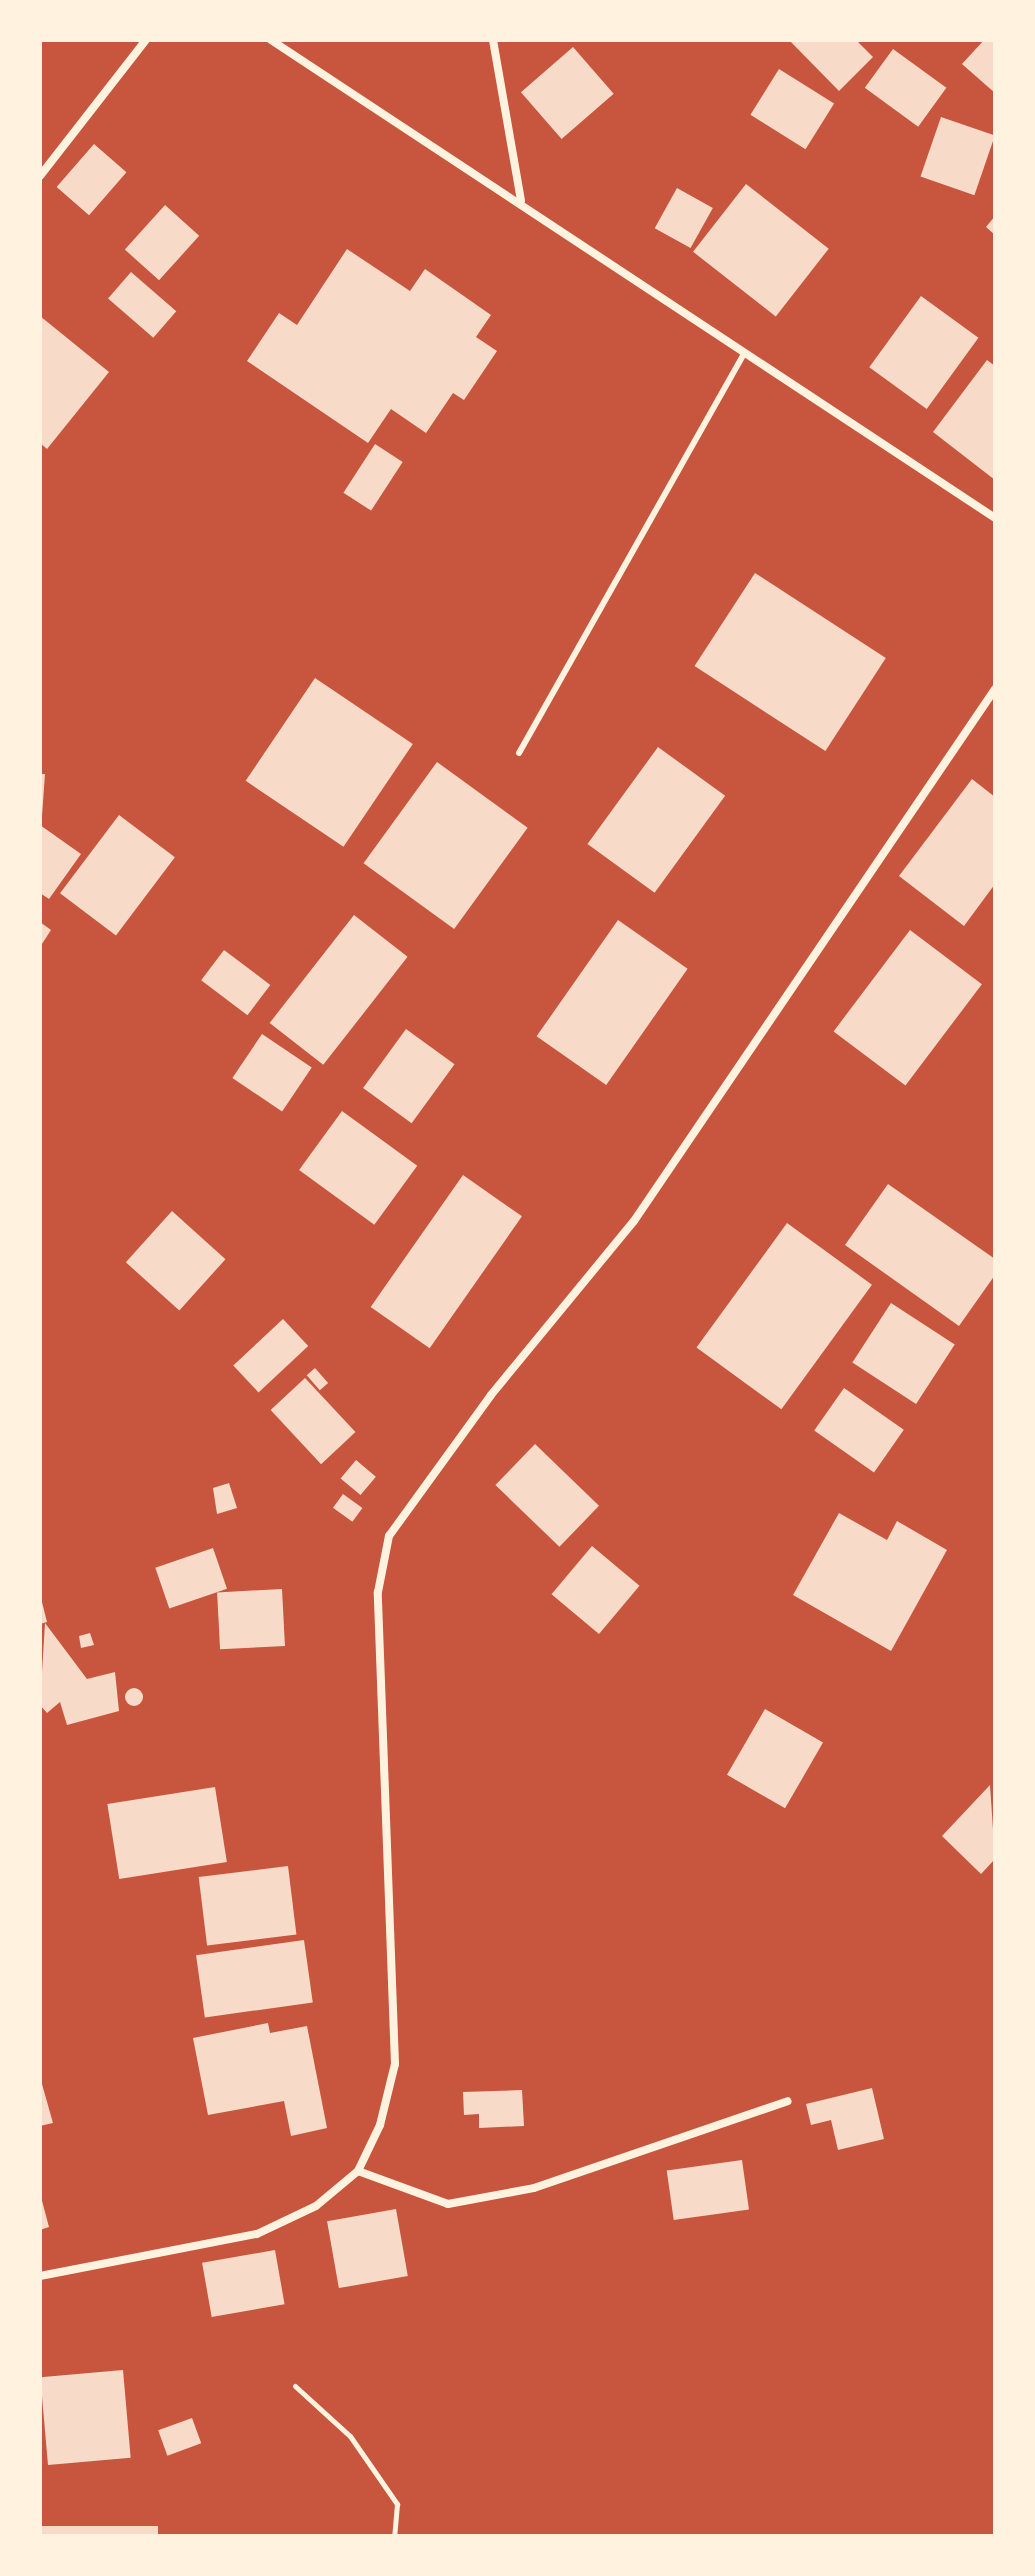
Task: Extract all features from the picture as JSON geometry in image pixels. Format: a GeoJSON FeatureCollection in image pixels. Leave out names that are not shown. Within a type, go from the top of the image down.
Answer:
{"type":"FeatureCollection","features":[{"type":"Feature","properties":{"kind":"street"},"geometry":{"type":"LineString","coordinates":[[40,176],[146,40]]}},
{"type":"Feature","properties":{"kind":"street"},"geometry":{"type":"LineString","coordinates":[[271,40],[521,201],[743,355],[995,518]]}},
{"type":"Feature","properties":{"kind":"street"},"geometry":{"type":"LineString","coordinates":[[493,40],[521,201]]}},
{"type":"Feature","properties":{"kind":"street"},"geometry":{"type":"LineString","coordinates":[[40,2276],[257,2234],[316,2206],[358,2171],[380,2125],[395,2064],[378,1592],[389,1536],[491,1395],[634,1221],[995,689]]}},
{"type":"Feature","properties":{"kind":"street"},"geometry":{"type":"LineString","coordinates":[[358,2171],[448,2204],[534,2188],[788,2101]]}},
{"type":"Feature","properties":{"kind":"lane"},"geometry":{"type":"LineString","coordinates":[[519,753],[743,355]]}},
{"type":"Feature","properties":{"kind":"path"},"geometry":{"type":"LineString","coordinates":[[295,2386],[350,2436],[397,2504],[394,2536]]}},
{"type":"Feature","properties":{"kind":"building"},"geometry":{"type":"Polygon","coordinates":[[[789,40],[856,40],[873,57],[839,91],[789,40]]]}},
{"type":"Feature","properties":{"kind":"building"},"geometry":{"type":"Polygon","coordinates":[[[984,40],[995,40],[995,93],[962,64],[984,40]]]}},
{"type":"Feature","properties":{"kind":"building"},"geometry":{"type":"Polygon","coordinates":[[[573,47],[614,94],[562,139],[521,92],[573,47]]]}},
{"type":"Feature","properties":{"kind":"building"},"geometry":{"type":"Polygon","coordinates":[[[893,49],[946,88],[918,127],[865,88],[893,49]]]}},
{"type":"Feature","properties":{"kind":"building"},"geometry":{"type":"Polygon","coordinates":[[[779,69],[834,103],[806,149],[750,115],[779,69]]]}},
{"type":"Feature","properties":{"kind":"building"},"geometry":{"type":"Polygon","coordinates":[[[941,117],[995,136],[974,195],[920,177],[941,117]]]}},
{"type":"Feature","properties":{"kind":"building"},"geometry":{"type":"Polygon","coordinates":[[[94,144],[126,172],[89,215],[57,187],[94,144]]]}},
{"type":"Feature","properties":{"kind":"building"},"geometry":{"type":"Polygon","coordinates":[[[746,184],[829,249],[776,316],[693,252],[746,184]]]}},
{"type":"Feature","properties":{"kind":"building"},"geometry":{"type":"Polygon","coordinates":[[[677,188],[713,208],[691,248],[655,228],[677,188]]]}},
{"type":"Feature","properties":{"kind":"building"},"geometry":{"type":"Polygon","coordinates":[[[165,205],[199,236],[159,280],[125,250],[165,205]]]}},
{"type":"Feature","properties":{"kind":"building"},"geometry":{"type":"Polygon","coordinates":[[[995,216],[995,235],[986,227],[995,216]]]}},
{"type":"Feature","properties":{"kind":"building"},"geometry":{"type":"Polygon","coordinates":[[[347,249],[410,291],[425,269],[491,315],[476,337],[497,351],[464,400],[453,393],[426,433],[391,409],[368,443],[247,361],[279,313],[297,325],[347,249]]]}},
{"type":"Feature","properties":{"kind":"building"},"geometry":{"type":"Polygon","coordinates":[[[131,272],[176,311],[153,338],[108,298],[131,272]]]}},
{"type":"Feature","properties":{"kind":"building"},"geometry":{"type":"Polygon","coordinates":[[[921,296],[978,338],[927,409],[869,367],[921,296]]]}},
{"type":"Feature","properties":{"kind":"building"},"geometry":{"type":"Polygon","coordinates":[[[40,316],[109,372],[47,449],[40,443],[40,316]]]}},
{"type":"Feature","properties":{"kind":"building"},"geometry":{"type":"Polygon","coordinates":[[[987,360],[995,366],[995,480],[933,432],[987,360]]]}},
{"type":"Feature","properties":{"kind":"building"},"geometry":{"type":"Polygon","coordinates":[[[375,444],[403,462],[371,511],[343,493],[375,444]]]}},
{"type":"Feature","properties":{"kind":"building"},"geometry":{"type":"Polygon","coordinates":[[[755,573],[886,658],[825,751],[695,666],[755,573]]]}},
{"type":"Feature","properties":{"kind":"building"},"geometry":{"type":"Polygon","coordinates":[[[315,678],[413,744],[343,847],[246,781],[315,678]]]}},
{"type":"Feature","properties":{"kind":"building"},"geometry":{"type":"Polygon","coordinates":[[[658,747],[725,796],[655,893],[587,844],[658,747]]]}},
{"type":"Feature","properties":{"kind":"building"},"geometry":{"type":"Polygon","coordinates":[[[437,762],[528,828],[454,929],[364,863],[437,762]]]}},
{"type":"Feature","properties":{"kind":"building"},"geometry":{"type":"Polygon","coordinates":[[[40,774],[45,774],[42,816],[40,816],[40,774]]]}},
{"type":"Feature","properties":{"kind":"building"},"geometry":{"type":"Polygon","coordinates":[[[972,779],[995,797],[995,884],[964,926],[899,876],[972,779]]]}},
{"type":"Feature","properties":{"kind":"building"},"geometry":{"type":"Polygon","coordinates":[[[119,815],[175,857],[116,935],[60,893],[119,815]]]}},
{"type":"Feature","properties":{"kind":"building"},"geometry":{"type":"Polygon","coordinates":[[[40,825],[81,854],[49,899],[40,893],[40,825]]]}},
{"type":"Feature","properties":{"kind":"building"},"geometry":{"type":"Polygon","coordinates":[[[354,915],[408,957],[323,1065],[270,1023],[354,915]]]}},
{"type":"Feature","properties":{"kind":"building"},"geometry":{"type":"Polygon","coordinates":[[[618,920],[688,969],[606,1085],[537,1036],[618,920]]]}},
{"type":"Feature","properties":{"kind":"building"},"geometry":{"type":"Polygon","coordinates":[[[40,922],[51,930],[40,947],[40,922]]]}},
{"type":"Feature","properties":{"kind":"building"},"geometry":{"type":"Polygon","coordinates":[[[910,930],[982,984],[905,1086],[834,1031],[910,930]]]}},
{"type":"Feature","properties":{"kind":"building"},"geometry":{"type":"Polygon","coordinates":[[[224,950],[270,985],[247,1015],[201,980],[224,950]]]}},
{"type":"Feature","properties":{"kind":"building"},"geometry":{"type":"Polygon","coordinates":[[[406,1029],[455,1064],[412,1123],[363,1088],[406,1029]]]}},
{"type":"Feature","properties":{"kind":"building"},"geometry":{"type":"Polygon","coordinates":[[[262,1034],[312,1068],[282,1111],[232,1078],[262,1034]]]}},
{"type":"Feature","properties":{"kind":"building"},"geometry":{"type":"Polygon","coordinates":[[[342,1111],[417,1166],[374,1225],[299,1170],[342,1111]]]}},
{"type":"Feature","properties":{"kind":"building"},"geometry":{"type":"Polygon","coordinates":[[[463,1175],[522,1216],[430,1348],[371,1307],[463,1175]]]}},
{"type":"Feature","properties":{"kind":"building"},"geometry":{"type":"Polygon","coordinates":[[[888,1184],[995,1259],[995,1275],[959,1326],[845,1245],[888,1184]]]}},
{"type":"Feature","properties":{"kind":"building"},"geometry":{"type":"Polygon","coordinates":[[[172,1211],[226,1259],[179,1310],[126,1262],[172,1211]]]}},
{"type":"Feature","properties":{"kind":"building"},"geometry":{"type":"Polygon","coordinates":[[[787,1223],[872,1285],[781,1409],[696,1348],[787,1223]]]}},
{"type":"Feature","properties":{"kind":"building"},"geometry":{"type":"Polygon","coordinates":[[[891,1303],[955,1344],[916,1404],[852,1363],[891,1303]]]}},
{"type":"Feature","properties":{"kind":"building"},"geometry":{"type":"Polygon","coordinates":[[[283,1319],[308,1346],[259,1392],[233,1365],[283,1319]]]}},
{"type":"Feature","properties":{"kind":"building"},"geometry":{"type":"Polygon","coordinates":[[[315,1368],[328,1383],[320,1390],[307,1375],[315,1368]]]}},
{"type":"Feature","properties":{"kind":"building"},"geometry":{"type":"Polygon","coordinates":[[[305,1378],[355,1432],[321,1464],[271,1410],[305,1378]]]}},
{"type":"Feature","properties":{"kind":"building"},"geometry":{"type":"Polygon","coordinates":[[[844,1388],[904,1430],[874,1472],[814,1431],[844,1388]]]}},
{"type":"Feature","properties":{"kind":"building"},"geometry":{"type":"Polygon","coordinates":[[[535,1444],[599,1506],[559,1547],[495,1485],[535,1444]]]}},
{"type":"Feature","properties":{"kind":"building"},"geometry":{"type":"Polygon","coordinates":[[[356,1460],[376,1477],[360,1495],[341,1478],[356,1460]]]}},
{"type":"Feature","properties":{"kind":"building"},"geometry":{"type":"Polygon","coordinates":[[[229,1483],[237,1508],[217,1514],[213,1488],[229,1483]]]}},
{"type":"Feature","properties":{"kind":"building"},"geometry":{"type":"Polygon","coordinates":[[[343,1494],[362,1508],[352,1522],[333,1508],[343,1494]]]}},
{"type":"Feature","properties":{"kind":"building"},"geometry":{"type":"Polygon","coordinates":[[[839,1513],[887,1540],[897,1521],[947,1550],[891,1651],[793,1595],[839,1513]]]}},
{"type":"Feature","properties":{"kind":"building"},"geometry":{"type":"Polygon","coordinates":[[[592,1546],[639,1586],[599,1634],[552,1594],[592,1546]]]}},
{"type":"Feature","properties":{"kind":"building"},"geometry":{"type":"Polygon","coordinates":[[[213,1548],[227,1589],[169,1609],[155,1568],[213,1548]]]}},
{"type":"Feature","properties":{"kind":"building"},"geometry":{"type":"Polygon","coordinates":[[[282,1589],[285,1646],[220,1649],[217,1592],[282,1589]]]}},
{"type":"Feature","properties":{"kind":"building"},"geometry":{"type":"Polygon","coordinates":[[[40,1594],[47,1622],[40,1624],[40,1594]]]}},
{"type":"Feature","properties":{"kind":"building"},"geometry":{"type":"Polygon","coordinates":[[[45,1623],[87,1679],[115,1672],[119,1711],[67,1725],[60,1702],[47,1713],[40,1705],[45,1623]]]}},
{"type":"Feature","properties":{"kind":"building"},"geometry":{"type":"Polygon","coordinates":[[[90,1633],[94,1645],[81,1648],[79,1636],[90,1633]]]}},
{"type":"Feature","properties":{"kind":"building"},"geometry":{"type":"Polygon","coordinates":[[[134,1688],[143,1697],[134,1706],[125,1697],[134,1688]]]}},
{"type":"Feature","properties":{"kind":"building"},"geometry":{"type":"Polygon","coordinates":[[[765,1709],[823,1742],[785,1808],[727,1775],[765,1709]]]}},
{"type":"Feature","properties":{"kind":"building"},"geometry":{"type":"Polygon","coordinates":[[[990,1785],[995,1859],[981,1874],[942,1836],[990,1785]]]}},
{"type":"Feature","properties":{"kind":"building"},"geometry":{"type":"Polygon","coordinates":[[[215,1787],[227,1862],[119,1879],[107,1804],[215,1787]]]}},
{"type":"Feature","properties":{"kind":"building"},"geometry":{"type":"Polygon","coordinates":[[[288,1866],[296,1934],[207,1945],[199,1877],[288,1866]]]}},
{"type":"Feature","properties":{"kind":"building"},"geometry":{"type":"Polygon","coordinates":[[[304,1940],[313,2002],[205,2018],[196,1955],[304,1940]]]}},
{"type":"Feature","properties":{"kind":"building"},"geometry":{"type":"Polygon","coordinates":[[[268,2023],[270,2033],[307,2026],[327,2128],[291,2136],[284,2101],[208,2115],[193,2038],[268,2023]]]}},
{"type":"Feature","properties":{"kind":"building"},"geometry":{"type":"Polygon","coordinates":[[[40,2077],[53,2123],[40,2126],[40,2077]]]}},
{"type":"Feature","properties":{"kind":"building"},"geometry":{"type":"Polygon","coordinates":[[[872,2088],[884,2139],[838,2150],[831,2120],[811,2125],[806,2104],[872,2088]]]}},
{"type":"Feature","properties":{"kind":"building"},"geometry":{"type":"Polygon","coordinates":[[[522,2090],[524,2126],[479,2128],[479,2114],[464,2115],[463,2092],[522,2090]]]}},
{"type":"Feature","properties":{"kind":"building"},"geometry":{"type":"Polygon","coordinates":[[[742,2160],[749,2210],[674,2220],[667,2171],[742,2160]]]}},
{"type":"Feature","properties":{"kind":"building"},"geometry":{"type":"Polygon","coordinates":[[[40,2198],[49,2227],[40,2230],[40,2198]]]}},
{"type":"Feature","properties":{"kind":"building"},"geometry":{"type":"Polygon","coordinates":[[[396,2209],[408,2276],[339,2288],[327,2221],[396,2209]]]}},
{"type":"Feature","properties":{"kind":"building"},"geometry":{"type":"Polygon","coordinates":[[[275,2250],[285,2304],[212,2317],[202,2263],[275,2250]]]}},
{"type":"Feature","properties":{"kind":"building"},"geometry":{"type":"Polygon","coordinates":[[[123,2370],[131,2458],[48,2465],[40,2377],[123,2370]]]}},
{"type":"Feature","properties":{"kind":"building"},"geometry":{"type":"Polygon","coordinates":[[[192,2418],[201,2443],[167,2456],[158,2430],[192,2418]]]}},
{"type":"Feature","properties":{"kind":"building"},"geometry":{"type":"Polygon","coordinates":[[[40,2526],[158,2526],[158,2536],[40,2536],[40,2526]]]}}]}
